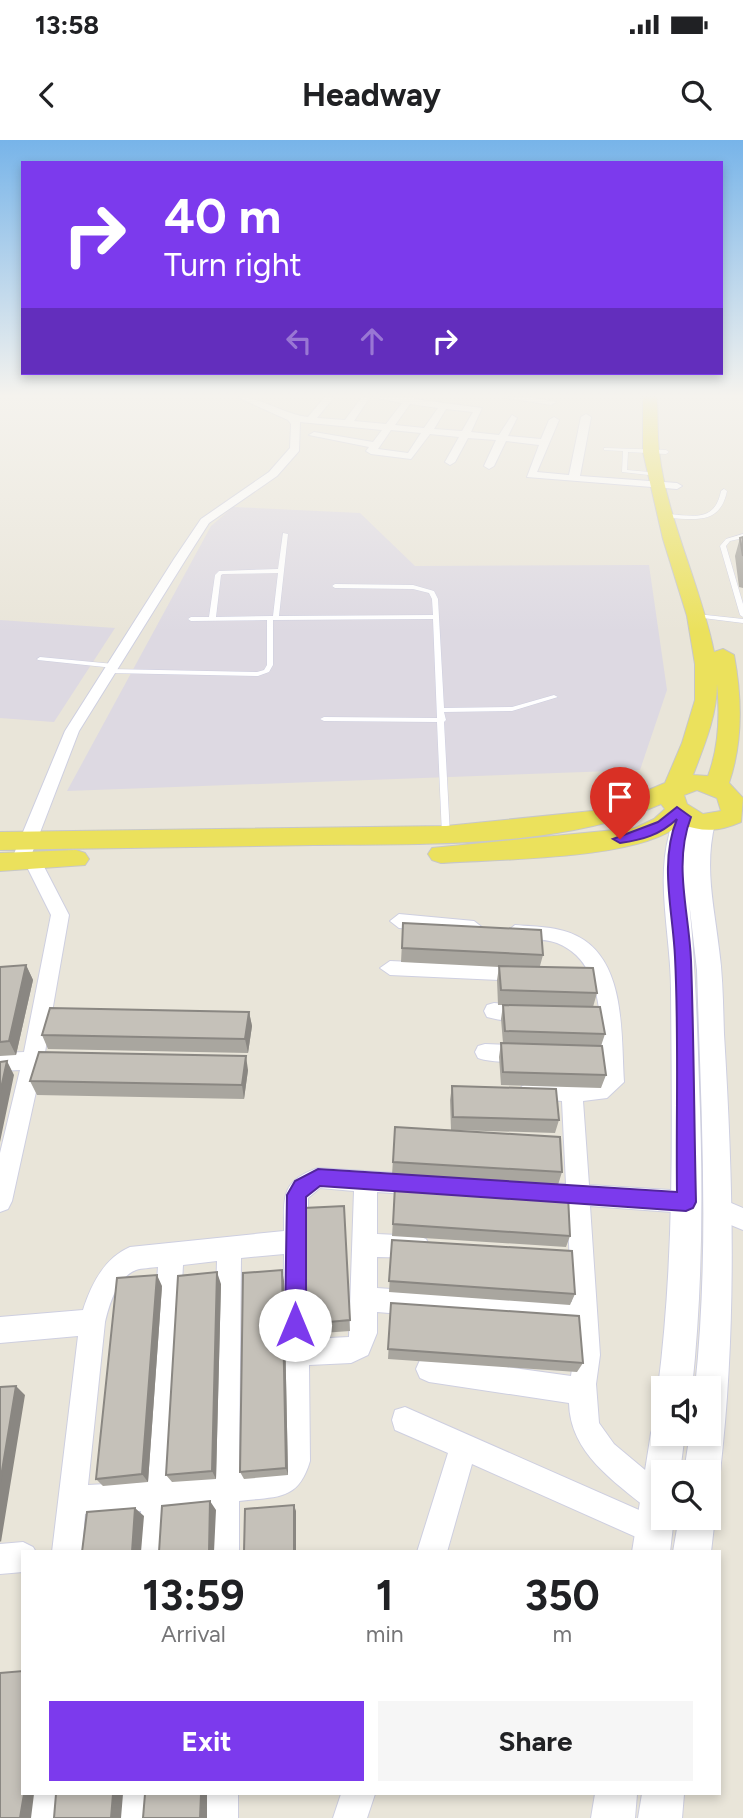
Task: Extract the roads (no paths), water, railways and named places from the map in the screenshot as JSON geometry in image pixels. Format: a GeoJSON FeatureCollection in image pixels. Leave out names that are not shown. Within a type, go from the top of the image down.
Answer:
{"type":"FeatureCollection","features":[{"type":"Feature","properties":{"kind":"main road"},"geometry":{"type":"LineString","coordinates":[[20,856],[446,835],[604,817],[636,806],[685,810],[725,820],[737,814],[728,788],[725,766],[729,722],[725,664],[706,617],[664,475]]}},
{"type":"Feature","properties":{"kind":"main road"},"geometry":{"type":"LineString","coordinates":[[685,810],[694,743],[706,700],[706,617]]}},
{"type":"Feature","properties":{"kind":"main road"},"geometry":{"type":"LineString","coordinates":[[0,841],[20,856],[356,856],[469,853],[640,836],[685,810],[697,782],[728,788]]}},
{"type":"Feature","properties":{"kind":"street"},"geometry":{"type":"LineString","coordinates":[[0,1201],[33,1060],[60,915],[20,856],[72,731],[205,521],[271,475]]}},
{"type":"Feature","properties":{"kind":"street"},"geometry":{"type":"LineString","coordinates":[[535,475],[665,482]]}},
{"type":"Feature","properties":{"kind":"street"},"geometry":{"type":"LineString","coordinates":[[677,1376],[686,1202],[683,957],[674,866],[678,833],[685,810]]}},
{"type":"Feature","properties":{"kind":"street"},"geometry":{"type":"LineString","coordinates":[[685,810],[708,961],[717,1208],[714,1376]]}},
{"type":"Feature","properties":{"kind":"street"},"geometry":{"type":"LineString","coordinates":[[399,921],[559,936],[583,947],[596,963],[601,977],[601,1015],[611,1053],[613,1082],[599,1092],[505,1091]]}},
{"type":"Feature","properties":{"kind":"street"},"geometry":{"type":"LineString","coordinates":[[390,968],[535,974]]}},
{"type":"Feature","properties":{"kind":"street"},"geometry":{"type":"LineString","coordinates":[[575,976],[601,977]]}},
{"type":"Feature","properties":{"kind":"street"},"geometry":{"type":"LineString","coordinates":[[494,1011],[544,1013]]}},
{"type":"Feature","properties":{"kind":"street"},"geometry":{"type":"LineString","coordinates":[[485,1052],[548,1052]]}},
{"type":"Feature","properties":{"kind":"street"},"geometry":{"type":"LineString","coordinates":[[585,1052],[611,1053]]}},
{"type":"Feature","properties":{"kind":"street"},"geometry":{"type":"LineString","coordinates":[[0,1062],[60,1060]]}},
{"type":"Feature","properties":{"kind":"street"},"geometry":{"type":"LineString","coordinates":[[572,1093],[587,1355],[580,1391],[582,1420],[594,1444],[651,1522]]}},
{"type":"Feature","properties":{"kind":"street"},"geometry":{"type":"LineString","coordinates":[[547,1137],[573,1139]]}},
{"type":"Feature","properties":{"kind":"street"},"geometry":{"type":"LineString","coordinates":[[73,1500],[156,1496],[225,1486],[280,1482],[292,1474],[296,1461],[296,1195],[302,1187],[318,1178],[686,1202]]}},
{"type":"Feature","properties":{"kind":"street"},"geometry":{"type":"LineString","coordinates":[[295,1353],[351,1350],[359,1346],[364,1333],[366,1181]]}},
{"type":"Feature","properties":{"kind":"street"},"geometry":{"type":"LineString","coordinates":[[717,1208],[743,1219]]}},
{"type":"Feature","properties":{"kind":"street"},"geometry":{"type":"LineString","coordinates":[[63,1550],[73,1500],[92,1322],[100,1291],[113,1272],[130,1259],[295,1241]]}},
{"type":"Feature","properties":{"kind":"street"},"geometry":{"type":"LineString","coordinates":[[365,1245],[446,1248]]}},
{"type":"Feature","properties":{"kind":"street"},"geometry":{"type":"LineString","coordinates":[[225,1550],[229,1248]]}},
{"type":"Feature","properties":{"kind":"street"},"geometry":{"type":"LineString","coordinates":[[553,1252],[580,1253]]}},
{"type":"Feature","properties":{"kind":"street"},"geometry":{"type":"LineString","coordinates":[[153,1550],[171,1255]]}},
{"type":"Feature","properties":{"kind":"street"},"geometry":{"type":"LineString","coordinates":[[365,1299],[584,1316]]}},
{"type":"Feature","properties":{"kind":"street"},"geometry":{"type":"LineString","coordinates":[[0,1330],[92,1322]]}},
{"type":"Feature","properties":{"kind":"street"},"geometry":{"type":"LineString","coordinates":[[429,1369],[580,1391]]}},
{"type":"Feature","properties":{"kind":"street"},"geometry":{"type":"LineString","coordinates":[[405,1420],[651,1526]]}},
{"type":"Feature","properties":{"kind":"street"},"geometry":{"type":"LineString","coordinates":[[433,1550],[464,1446]]}},
{"type":"Feature","properties":{"kind":"street"},"geometry":{"type":"LineString","coordinates":[[692,1550],[695,1530]]}},
{"type":"Feature","properties":{"kind":"street"},"geometry":{"type":"LineString","coordinates":[[0,1559],[21,1556]]}},
{"type":"Feature","properties":{"kind":"street"},"geometry":{"type":"LineString","coordinates":[[38,1818],[41,1795]]}},
{"type":"Feature","properties":{"kind":"street"},"geometry":{"type":"LineString","coordinates":[[137,1818],[138,1795]]}},
{"type":"Feature","properties":{"kind":"street"},"geometry":{"type":"LineString","coordinates":[[221,1795],[221,1818]]}},
{"type":"Feature","properties":{"kind":"street"},"geometry":{"type":"LineString","coordinates":[[350,1818],[358,1795]]}},
{"type":"Feature","properties":{"kind":"street"},"geometry":{"type":"LineString","coordinates":[[612,1818],[616,1795]]}},
{"type":"Feature","properties":{"kind":"street"},"geometry":{"type":"LineString","coordinates":[[660,1818],[663,1795]]}},
{"type":"Feature","properties":{"kind":"lane"},"geometry":{"type":"LineString","coordinates":[[640,475],[665,482]]}},
{"type":"Feature","properties":{"kind":"lane"},"geometry":{"type":"LineString","coordinates":[[676,516],[704,517],[718,511],[723,505],[724,491]]}},
{"type":"Feature","properties":{"kind":"lane"},"geometry":{"type":"LineString","coordinates":[[40,659],[112,668],[258,674],[267,671],[270,665],[273,618],[285,534]]}},
{"type":"Feature","properties":{"kind":"lane"},"geometry":{"type":"LineString","coordinates":[[743,536],[728,540],[723,546],[743,615]]}},
{"type":"Feature","properties":{"kind":"lane"},"geometry":{"type":"LineString","coordinates":[[212,619],[218,575],[222,572],[281,571]]}},
{"type":"Feature","properties":{"kind":"lane"},"geometry":{"type":"LineString","coordinates":[[335,586],[426,589],[435,599],[446,835]]}},
{"type":"Feature","properties":{"kind":"lane"},"geometry":{"type":"LineString","coordinates":[[191,619],[436,617]]}},
{"type":"Feature","properties":{"kind":"lane"},"geometry":{"type":"LineString","coordinates":[[706,617],[743,621]]}},
{"type":"Feature","properties":{"kind":"lane"},"geometry":{"type":"LineString","coordinates":[[442,710],[512,709],[554,698]]}},
{"type":"Feature","properties":{"kind":"lane"},"geometry":{"type":"LineString","coordinates":[[324,719],[442,720]]}}]}
